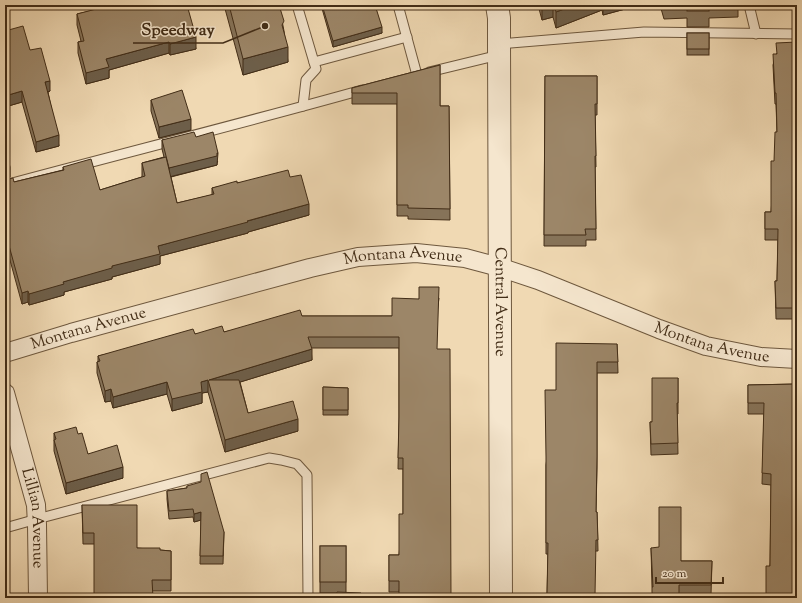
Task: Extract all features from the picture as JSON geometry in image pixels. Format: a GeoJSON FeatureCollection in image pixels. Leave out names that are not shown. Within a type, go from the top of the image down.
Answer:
{"type":"FeatureCollection","features":[{"type":"Feature","properties":{"kind":"street","name":"Central Avenue"},"geometry":{"type":"LineString","coordinates":[[497,5],[499,18],[501,598]]}},
{"type":"Feature","properties":{"kind":"street","name":"Montana Avenue"},"geometry":{"type":"LineString","coordinates":[[5,353],[71,333],[310,268],[358,257],[416,253],[465,258],[500,267],[538,280],[659,329],[706,346],[761,357],[797,359]]}},
{"type":"Feature","properties":{"kind":"street","name":"Lillian Avenue"},"geometry":{"type":"LineString","coordinates":[[5,393],[36,505],[38,598]]}},
{"type":"Feature","properties":{"kind":"lane"},"geometry":{"type":"LineString","coordinates":[[297,5],[316,68],[306,80],[303,106]]}},
{"type":"Feature","properties":{"kind":"lane"},"geometry":{"type":"LineString","coordinates":[[398,5],[407,37],[413,76],[499,49],[644,32],[797,34]]}},
{"type":"Feature","properties":{"kind":"lane"},"geometry":{"type":"LineString","coordinates":[[749,5],[756,34]]}},
{"type":"Feature","properties":{"kind":"lane"},"geometry":{"type":"LineString","coordinates":[[314,62],[407,37]]}},
{"type":"Feature","properties":{"kind":"lane"},"geometry":{"type":"LineString","coordinates":[[5,185],[371,88]]}},
{"type":"Feature","properties":{"kind":"lane"},"geometry":{"type":"LineString","coordinates":[[5,528],[269,458],[281,460],[297,464],[307,475],[308,598]]}},
{"type":"Feature","properties":{"kind":"building"},"geometry":{"type":"Polygon","coordinates":[[[104,5],[187,5],[196,37],[170,44],[169,42],[106,59],[109,67],[86,73],[78,42],[84,41],[77,14],[104,7],[104,5]]]}},
{"type":"Feature","properties":{"kind":"building"},"geometry":{"type":"Polygon","coordinates":[[[229,5],[279,5],[284,21],[282,25],[288,47],[243,59],[229,5]]]}},
{"type":"Feature","properties":{"kind":"building"},"geometry":{"type":"Polygon","coordinates":[[[322,5],[375,5],[382,27],[333,41],[322,5]]]}},
{"type":"Feature","properties":{"kind":"building"},"geometry":{"type":"Polygon","coordinates":[[[554,5],[575,5],[556,12],[554,5]]]}},
{"type":"Feature","properties":{"kind":"building"},"geometry":{"type":"Polygon","coordinates":[[[687,5],[709,5],[709,11],[687,11],[687,5]]]}},
{"type":"Feature","properties":{"kind":"building"},"geometry":{"type":"Polygon","coordinates":[[[23,26],[30,50],[41,48],[50,81],[45,82],[59,135],[36,142],[22,91],[5,96],[5,31],[23,26]]]}},
{"type":"Feature","properties":{"kind":"building"},"geometry":{"type":"Polygon","coordinates":[[[687,33],[709,33],[709,49],[687,49],[687,33]]]}},
{"type":"Feature","properties":{"kind":"building"},"geometry":{"type":"Polygon","coordinates":[[[797,42],[797,308],[776,308],[775,281],[777,281],[778,229],[765,229],[765,212],[771,212],[771,161],[774,161],[775,132],[777,132],[773,54],[777,54],[776,43],[797,42]]]}},
{"type":"Feature","properties":{"kind":"building"},"geometry":{"type":"Polygon","coordinates":[[[440,65],[440,106],[449,106],[450,209],[408,208],[408,205],[397,205],[397,93],[352,93],[352,88],[440,65]]]}},
{"type":"Feature","properties":{"kind":"building"},"geometry":{"type":"Polygon","coordinates":[[[545,76],[597,76],[597,104],[595,104],[596,229],[585,229],[586,235],[544,235],[545,76]]]}},
{"type":"Feature","properties":{"kind":"building"},"geometry":{"type":"Polygon","coordinates":[[[182,90],[191,119],[159,127],[151,100],[182,90]]]}},
{"type":"Feature","properties":{"kind":"building"},"geometry":{"type":"Polygon","coordinates":[[[194,132],[196,137],[213,132],[218,153],[217,156],[169,168],[162,140],[194,132]]]}},
{"type":"Feature","properties":{"kind":"building"},"geometry":{"type":"Polygon","coordinates":[[[5,147],[10,167],[5,168],[5,147]]]}},
{"type":"Feature","properties":{"kind":"building"},"geometry":{"type":"Polygon","coordinates":[[[166,157],[177,203],[214,194],[212,188],[288,170],[290,177],[301,175],[309,204],[158,246],[160,254],[112,266],[112,268],[63,282],[64,284],[29,294],[28,291],[22,293],[5,231],[5,180],[13,178],[14,182],[64,170],[63,167],[91,159],[100,190],[145,176],[142,163],[166,157]]]}},
{"type":"Feature","properties":{"kind":"building"},"geometry":{"type":"Polygon","coordinates":[[[419,287],[439,287],[437,349],[450,349],[451,598],[399,598],[399,581],[389,581],[389,555],[399,555],[399,514],[403,514],[403,458],[398,458],[399,337],[308,337],[312,349],[209,380],[239,380],[248,413],[293,401],[298,419],[225,440],[208,380],[201,382],[202,392],[172,399],[167,382],[113,397],[111,389],[105,391],[97,362],[100,361],[98,356],[193,329],[195,334],[222,326],[224,332],[300,310],[302,316],[392,316],[392,298],[419,299],[419,287]]]}},
{"type":"Feature","properties":{"kind":"building"},"geometry":{"type":"Polygon","coordinates":[[[556,343],[617,344],[618,362],[597,362],[596,512],[598,540],[596,540],[595,595],[598,595],[598,598],[546,598],[548,543],[546,543],[545,390],[556,390],[556,343]]]}},
{"type":"Feature","properties":{"kind":"building"},"geometry":{"type":"Polygon","coordinates":[[[652,378],[678,378],[678,443],[651,444],[650,422],[652,422],[652,378]]]}},
{"type":"Feature","properties":{"kind":"building"},"geometry":{"type":"Polygon","coordinates":[[[797,384],[797,598],[766,598],[766,566],[770,566],[771,474],[762,473],[764,403],[748,403],[748,385],[797,384]]]}},
{"type":"Feature","properties":{"kind":"building"},"geometry":{"type":"Polygon","coordinates":[[[323,387],[348,388],[348,410],[323,410],[323,387]]]}},
{"type":"Feature","properties":{"kind":"building"},"geometry":{"type":"Polygon","coordinates":[[[76,427],[78,434],[82,433],[88,454],[117,445],[123,467],[66,483],[54,440],[56,439],[54,433],[76,427]]]}},
{"type":"Feature","properties":{"kind":"building"},"geometry":{"type":"Polygon","coordinates":[[[207,472],[224,532],[223,556],[200,556],[201,512],[194,514],[193,509],[169,511],[167,491],[187,488],[187,486],[201,482],[201,474],[207,472]]]}},
{"type":"Feature","properties":{"kind":"building"},"geometry":{"type":"Polygon","coordinates":[[[82,505],[137,505],[137,548],[160,548],[160,550],[171,551],[171,580],[152,580],[153,598],[94,598],[94,533],[83,533],[82,505]]]}},
{"type":"Feature","properties":{"kind":"building"},"geometry":{"type":"Polygon","coordinates":[[[659,507],[681,507],[681,561],[712,561],[711,585],[679,585],[679,598],[652,598],[653,587],[651,548],[659,547],[659,507]]]}},
{"type":"Feature","properties":{"kind":"building"},"geometry":{"type":"Polygon","coordinates":[[[320,546],[346,546],[346,582],[320,582],[320,546]]]}},
{"type":"Feature","properties":{"kind":"building"},"geometry":{"type":"Polygon","coordinates":[[[337,592],[361,593],[361,598],[336,598],[337,592]]]}},
{"type":"Feature","properties":{"kind":"place","name":"Speedway"},"geometry":{"type":"Point","coordinates":[265,26]}}]}
